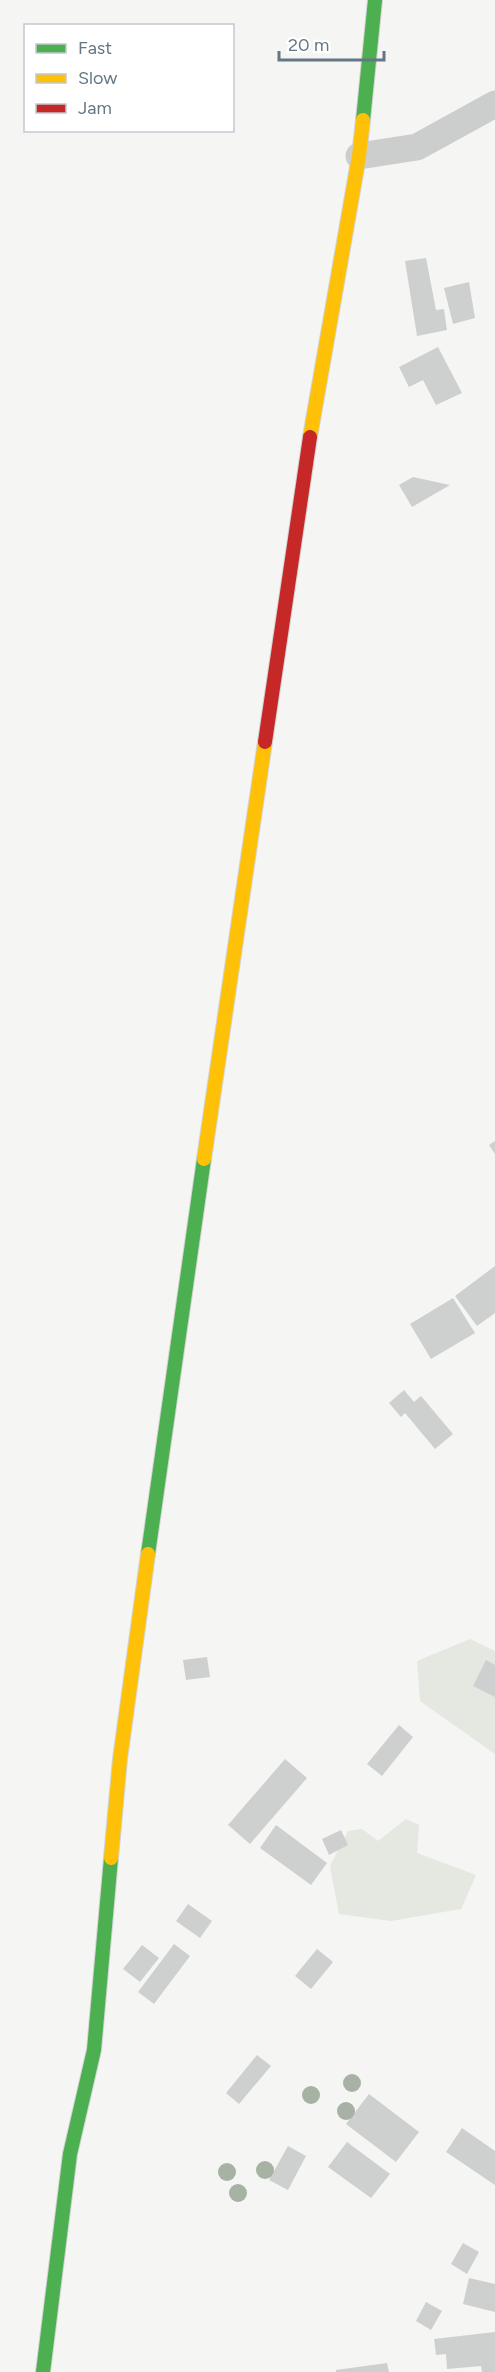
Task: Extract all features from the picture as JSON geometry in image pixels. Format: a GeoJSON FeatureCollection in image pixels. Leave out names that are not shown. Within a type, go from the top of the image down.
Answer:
{"type":"FeatureCollection","features":[{"type":"Feature","properties":{"kind":"street"},"geometry":{"type":"LineString","coordinates":[[43,2372],[70,2154],[94,2050],[120,1759],[174,1362],[307,453],[359,156],[375,0]]}},
{"type":"Feature","properties":{"kind":"street"},"geometry":{"type":"LineString","coordinates":[[359,156],[417,147],[495,104]]}},
{"type":"Feature","properties":{"kind":"shaded area"},"geometry":{"type":"Polygon","coordinates":[[[470,1639],[495,1651],[495,1754],[420,1701],[417,1661],[470,1639]]]}},
{"type":"Feature","properties":{"kind":"shaded area"},"geometry":{"type":"Polygon","coordinates":[[[406,1819],[419,1825],[417,1853],[476,1875],[461,1909],[391,1921],[339,1914],[330,1866],[348,1831],[362,1829],[378,1841],[406,1819]]]}},
{"type":"Feature","properties":{"kind":"building"},"geometry":{"type":"Polygon","coordinates":[[[426,258],[436,310],[444,309],[447,330],[417,336],[405,261],[426,258]]]}},
{"type":"Feature","properties":{"kind":"building"},"geometry":{"type":"Polygon","coordinates":[[[469,282],[475,318],[453,324],[444,288],[469,282]]]}},
{"type":"Feature","properties":{"kind":"building"},"geometry":{"type":"Polygon","coordinates":[[[438,347],[462,393],[436,405],[423,380],[409,387],[399,367],[438,347]]]}},
{"type":"Feature","properties":{"kind":"building"},"geometry":{"type":"Polygon","coordinates":[[[413,477],[450,485],[412,507],[399,485],[413,477]]]}},
{"type":"Feature","properties":{"kind":"building"},"geometry":{"type":"Polygon","coordinates":[[[495,1141],[495,1154],[489,1145],[495,1141]]]}},
{"type":"Feature","properties":{"kind":"building"},"geometry":{"type":"Polygon","coordinates":[[[495,1266],[495,1313],[477,1326],[455,1296],[495,1266]]]}},
{"type":"Feature","properties":{"kind":"building"},"geometry":{"type":"Polygon","coordinates":[[[453,1298],[475,1333],[431,1359],[410,1324],[453,1298]]]}},
{"type":"Feature","properties":{"kind":"building"},"geometry":{"type":"Polygon","coordinates":[[[404,1390],[414,1402],[421,1396],[453,1434],[435,1449],[405,1413],[401,1417],[389,1403],[404,1390]]]}},
{"type":"Feature","properties":{"kind":"building"},"geometry":{"type":"Polygon","coordinates":[[[207,1657],[210,1677],[186,1680],[183,1660],[207,1657]]]}},
{"type":"Feature","properties":{"kind":"building"},"geometry":{"type":"Polygon","coordinates":[[[486,1660],[495,1665],[495,1697],[473,1686],[486,1660]]]}},
{"type":"Feature","properties":{"kind":"building"},"geometry":{"type":"Polygon","coordinates":[[[399,1725],[413,1737],[382,1776],[367,1764],[399,1725]]]}},
{"type":"Feature","properties":{"kind":"building"},"geometry":{"type":"Polygon","coordinates":[[[285,1759],[307,1778],[250,1844],[228,1825],[285,1759]]]}},
{"type":"Feature","properties":{"kind":"building"},"geometry":{"type":"Polygon","coordinates":[[[276,1825],[327,1863],[311,1885],[260,1848],[276,1825]]]}},
{"type":"Feature","properties":{"kind":"building"},"geometry":{"type":"Polygon","coordinates":[[[341,1830],[348,1845],[329,1855],[322,1839],[341,1830]]]}},
{"type":"Feature","properties":{"kind":"building"},"geometry":{"type":"Polygon","coordinates":[[[188,1904],[212,1921],[200,1938],[176,1921],[188,1904]]]}},
{"type":"Feature","properties":{"kind":"building"},"geometry":{"type":"Polygon","coordinates":[[[174,1944],[190,1956],[154,2004],[138,1992],[174,1944]]]}},
{"type":"Feature","properties":{"kind":"building"},"geometry":{"type":"Polygon","coordinates":[[[142,1945],[159,1958],[140,1982],[123,1969],[142,1945]]]}},
{"type":"Feature","properties":{"kind":"building"},"geometry":{"type":"Polygon","coordinates":[[[317,1949],[333,1962],[311,1989],[295,1976],[317,1949]]]}},
{"type":"Feature","properties":{"kind":"building"},"geometry":{"type":"Polygon","coordinates":[[[257,2055],[271,2066],[239,2104],[226,2093],[257,2055]]]}},
{"type":"Feature","properties":{"kind":"building"},"geometry":{"type":"Polygon","coordinates":[[[369,2094],[419,2132],[396,2162],[346,2124],[369,2094]]]}},
{"type":"Feature","properties":{"kind":"building"},"geometry":{"type":"Polygon","coordinates":[[[462,2128],[495,2151],[495,2185],[446,2152],[462,2128]]]}},
{"type":"Feature","properties":{"kind":"building"},"geometry":{"type":"Polygon","coordinates":[[[347,2142],[390,2174],[371,2198],[328,2167],[347,2142]]]}},
{"type":"Feature","properties":{"kind":"building"},"geometry":{"type":"Polygon","coordinates":[[[288,2146],[306,2156],[288,2190],[269,2180],[288,2146]]]}},
{"type":"Feature","properties":{"kind":"building"},"geometry":{"type":"Polygon","coordinates":[[[463,2243],[479,2252],[467,2274],[451,2264],[463,2243]]]}},
{"type":"Feature","properties":{"kind":"building"},"geometry":{"type":"Polygon","coordinates":[[[469,2278],[495,2284],[495,2312],[463,2304],[469,2278]]]}},
{"type":"Feature","properties":{"kind":"building"},"geometry":{"type":"Polygon","coordinates":[[[426,2302],[442,2311],[431,2330],[416,2321],[426,2302]]]}},
{"type":"Feature","properties":{"kind":"building"},"geometry":{"type":"Polygon","coordinates":[[[495,2332],[495,2372],[482,2372],[481,2366],[447,2369],[446,2354],[436,2355],[434,2339],[495,2332]]]}},
{"type":"Feature","properties":{"kind":"building"},"geometry":{"type":"Polygon","coordinates":[[[387,2363],[389,2372],[336,2372],[336,2370],[387,2363]]]}},
{"type":"Feature","properties":{"kind":"traffic: fast"},"geometry":{"type":"LineString","coordinates":[[363,120],[375,0]]}},
{"type":"Feature","properties":{"kind":"traffic: fast"},"geometry":{"type":"LineString","coordinates":[[148,1554],[204,1159]]}},
{"type":"Feature","properties":{"kind":"traffic: fast"},"geometry":{"type":"LineString","coordinates":[[43,2372],[70,2154],[94,2050],[111,1858]]}},
{"type":"Feature","properties":{"kind":"traffic: slow"},"geometry":{"type":"LineString","coordinates":[[310,437],[359,156],[363,120]]}},
{"type":"Feature","properties":{"kind":"traffic: slow"},"geometry":{"type":"LineString","coordinates":[[204,1159],[265,742]]}},
{"type":"Feature","properties":{"kind":"traffic: slow"},"geometry":{"type":"LineString","coordinates":[[111,1858],[120,1759],[148,1554]]}},
{"type":"Feature","properties":{"kind":"traffic: jam"},"geometry":{"type":"LineString","coordinates":[[265,742],[310,437]]}}]}
